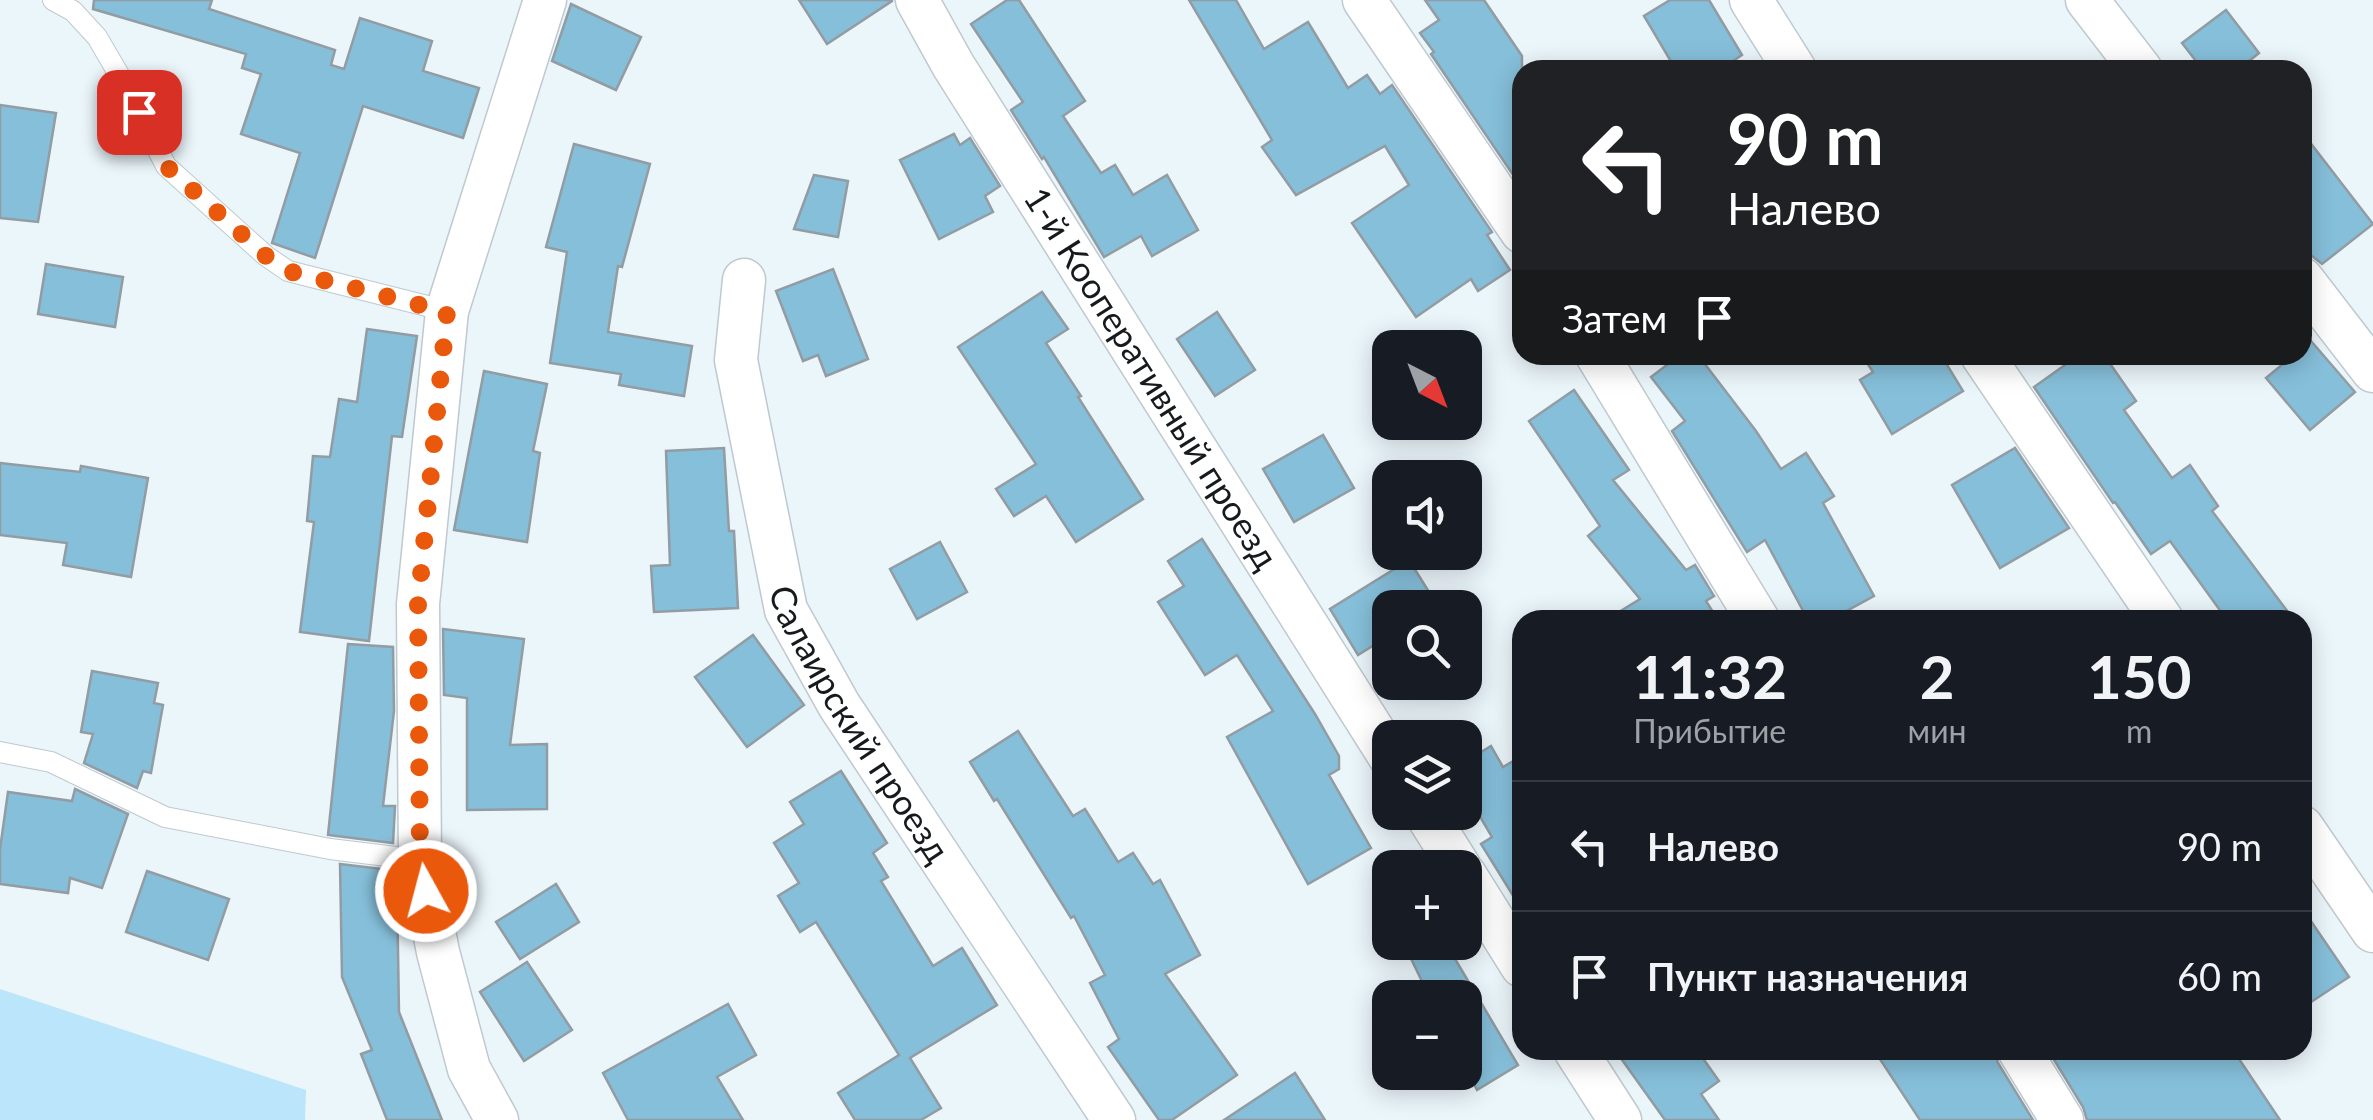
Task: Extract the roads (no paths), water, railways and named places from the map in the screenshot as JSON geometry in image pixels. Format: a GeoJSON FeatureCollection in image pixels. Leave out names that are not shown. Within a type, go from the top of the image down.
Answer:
{"type":"FeatureCollection","features":[{"type":"Feature","properties":{"kind":"street"},"geometry":{"type":"LineString","coordinates":[[497,1120],[469,1069],[438,952],[420,860],[418,604],[447,312],[544,0]]}},
{"type":"Feature","properties":{"kind":"street","name":"1-й Кооперативный проезд"},"geometry":{"type":"LineString","coordinates":[[917,0],[952,65],[1372,729]]}},
{"type":"Feature","properties":{"kind":"street"},"geometry":{"type":"LineString","coordinates":[[1364,0],[1512,217]]}},
{"type":"Feature","properties":{"kind":"street"},"geometry":{"type":"LineString","coordinates":[[1750,0],[1789,60]]}},
{"type":"Feature","properties":{"kind":"street"},"geometry":{"type":"LineString","coordinates":[[2087,0],[2133,60]]}},
{"type":"Feature","properties":{"kind":"street","name":"Салаирский проезд"},"geometry":{"type":"LineString","coordinates":[[744,280],[736,360],[786,610],[839,705],[1114,1120]]}},
{"type":"Feature","properties":{"kind":"street"},"geometry":{"type":"LineString","coordinates":[[2312,293],[2373,371]]}},
{"type":"Feature","properties":{"kind":"street"},"geometry":{"type":"LineString","coordinates":[[1604,365],[1752,610]]}},
{"type":"Feature","properties":{"kind":"street"},"geometry":{"type":"LineString","coordinates":[[1989,365],[2155,610]]}},
{"type":"Feature","properties":{"kind":"street"},"geometry":{"type":"LineString","coordinates":[[2312,842],[2373,931]]}},
{"type":"Feature","properties":{"kind":"street"},"geometry":{"type":"LineString","coordinates":[[1482,902],[1512,950]]}},
{"type":"Feature","properties":{"kind":"street"},"geometry":{"type":"LineString","coordinates":[[1582,1060],[1620,1120]]}},
{"type":"Feature","properties":{"kind":"street"},"geometry":{"type":"LineString","coordinates":[[2025,1060],[2062,1120]]}},
{"type":"Feature","properties":{"kind":"lane"},"geometry":{"type":"LineString","coordinates":[[52,0],[73,11],[96,37],[166,166],[266,256],[288,271],[447,312]]}},
{"type":"Feature","properties":{"kind":"lane"},"geometry":{"type":"LineString","coordinates":[[0,752],[51,762],[165,817],[330,849],[420,860]]}}]}
